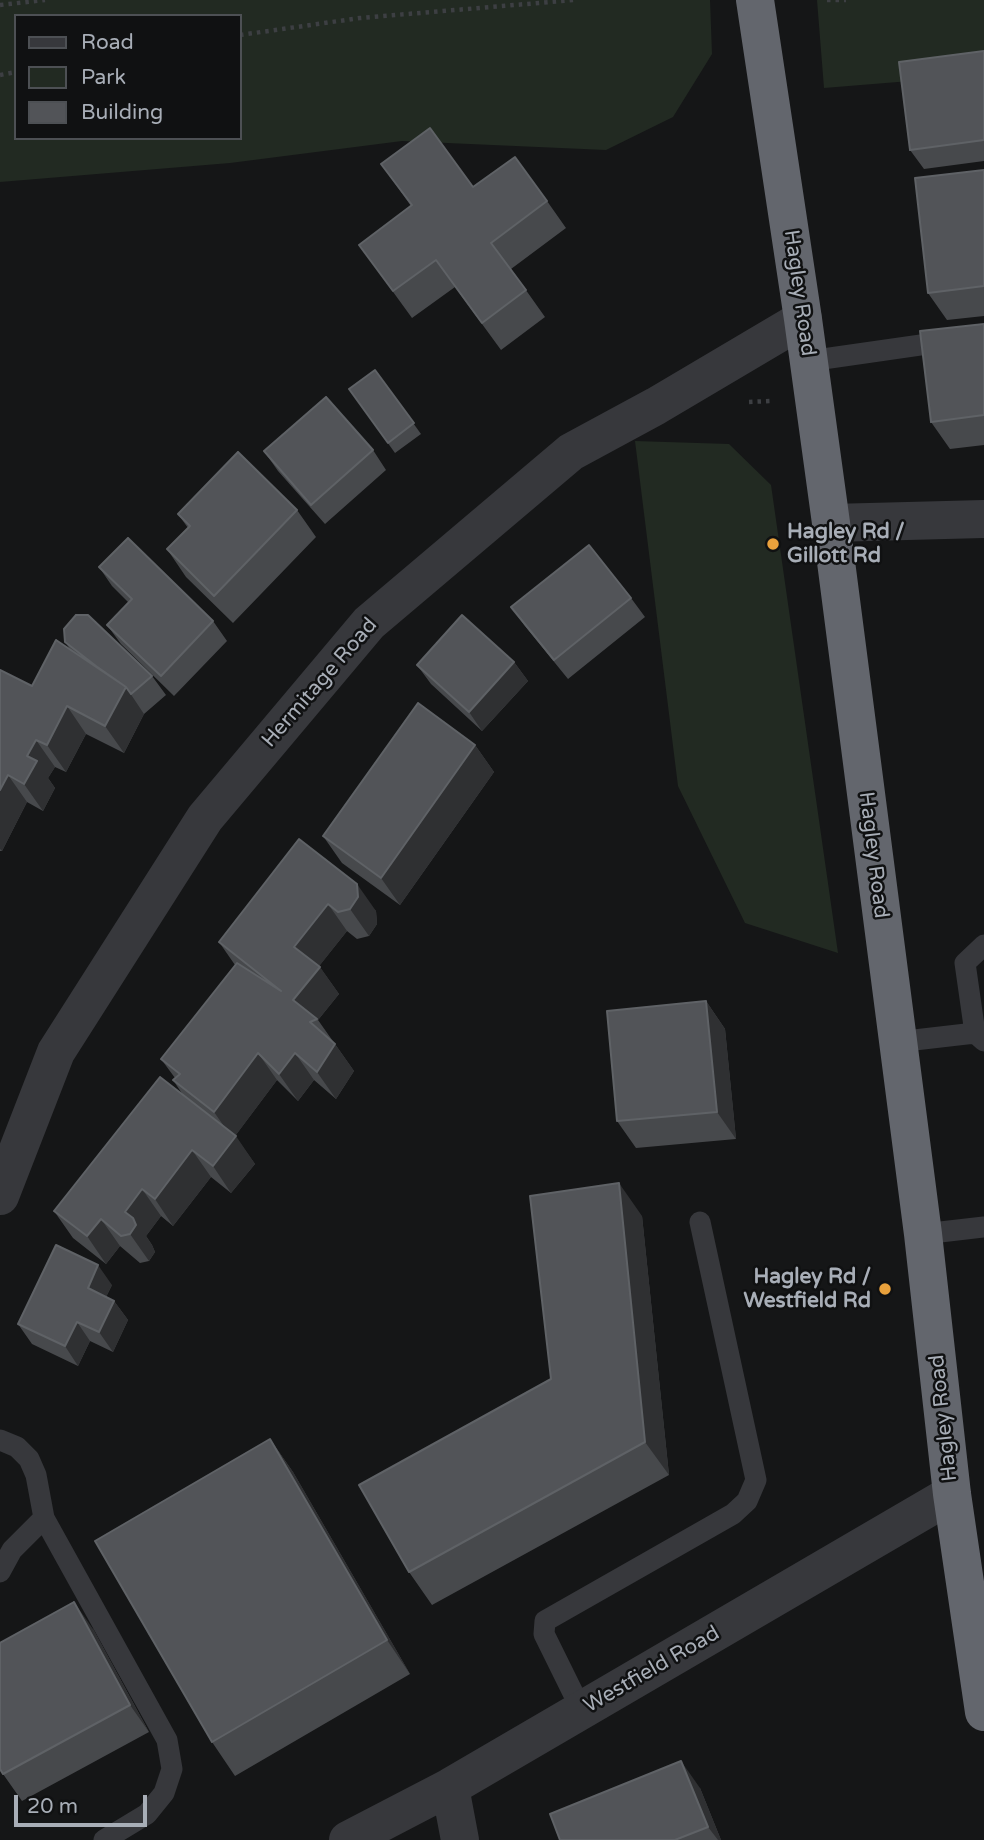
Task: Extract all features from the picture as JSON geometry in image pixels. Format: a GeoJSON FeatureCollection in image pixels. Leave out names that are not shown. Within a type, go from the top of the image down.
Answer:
{"type":"FeatureCollection","features":[{"type":"Feature","properties":{"kind":"highway","name":"Hagley Road"},"geometry":{"type":"LineString","coordinates":[[755,0],[831,523],[923,1234],[952,1494],[984,1712]]}},
{"type":"Feature","properties":{"kind":"street","name":"Hermitage Road"},"geometry":{"type":"LineString","coordinates":[[0,1196],[56,1052],[205,818],[369,623],[570,452],[803,319]]}},
{"type":"Feature","properties":{"kind":"street"},"geometry":{"type":"LineString","coordinates":[[831,523],[984,519]]}},
{"type":"Feature","properties":{"kind":"street","name":"Westfield Road"},"geometry":{"type":"LineString","coordinates":[[348,1840],[450,1787],[952,1494]]}},
{"type":"Feature","properties":{"kind":"street"},"geometry":{"type":"LineString","coordinates":[[450,1787],[460,1840]]}},
{"type":"Feature","properties":{"kind":"lane"},"geometry":{"type":"LineString","coordinates":[[809,361],[984,336]]}},
{"type":"Feature","properties":{"kind":"lane"},"geometry":{"type":"LineString","coordinates":[[897,1042],[980,1037],[965,962],[984,945]]}},
{"type":"Feature","properties":{"kind":"lane"},"geometry":{"type":"LineString","coordinates":[[582,1711],[544,1634],[545,1621],[733,1514],[747,1501],[756,1480],[700,1222]]}},
{"type":"Feature","properties":{"kind":"lane"},"geometry":{"type":"LineString","coordinates":[[923,1234],[984,1227]]}},
{"type":"Feature","properties":{"kind":"lane"},"geometry":{"type":"LineString","coordinates":[[0,1440],[17,1447],[29,1458],[36,1475],[44,1518],[167,1740],[172,1769],[164,1793],[147,1814],[104,1840]]}},
{"type":"Feature","properties":{"kind":"lane"},"geometry":{"type":"LineString","coordinates":[[0,1572],[12,1550],[44,1518]]}},
{"type":"Feature","properties":{"kind":"path"},"geometry":{"type":"LineString","coordinates":[[0,5],[45,0]]}},
{"type":"Feature","properties":{"kind":"path"},"geometry":{"type":"LineString","coordinates":[[242,35],[360,18],[574,0]]}},
{"type":"Feature","properties":{"kind":"path"},"geometry":{"type":"LineString","coordinates":[[827,0],[846,0]]}},
{"type":"Feature","properties":{"kind":"path"},"geometry":{"type":"LineString","coordinates":[[737,402],[778,400],[819,445]]}},
{"type":"Feature","properties":{"kind":"green space"},"geometry":{"type":"Polygon","coordinates":[[[0,0],[710,0],[712,54],[673,117],[606,150],[402,141],[230,163],[0,182],[0,0]]]}},
{"type":"Feature","properties":{"kind":"green space"},"geometry":{"type":"Polygon","coordinates":[[[817,0],[984,0],[984,75],[824,88],[817,0]]]}},
{"type":"Feature","properties":{"kind":"green space"},"geometry":{"type":"Polygon","coordinates":[[[635,441],[729,444],[771,485],[838,953],[745,923],[678,786],[635,441]]]}},
{"type":"Feature","properties":{"kind":"building"},"geometry":{"type":"Polygon","coordinates":[[[984,51],[984,140],[910,150],[899,62],[984,51]]]}},
{"type":"Feature","properties":{"kind":"building"},"geometry":{"type":"Polygon","coordinates":[[[430,128],[473,187],[515,157],[547,201],[491,243],[526,290],[482,323],[436,260],[393,291],[359,245],[412,205],[381,164],[430,128]]]}},
{"type":"Feature","properties":{"kind":"building"},"geometry":{"type":"Polygon","coordinates":[[[984,170],[984,286],[928,293],[915,178],[984,170]]]}},
{"type":"Feature","properties":{"kind":"building"},"geometry":{"type":"Polygon","coordinates":[[[984,324],[984,415],[931,422],[920,331],[984,324]]]}},
{"type":"Feature","properties":{"kind":"building"},"geometry":{"type":"Polygon","coordinates":[[[375,370],[414,423],[388,443],[349,389],[375,370]]]}},
{"type":"Feature","properties":{"kind":"building"},"geometry":{"type":"Polygon","coordinates":[[[326,397],[373,450],[311,505],[264,451],[326,397]]]}},
{"type":"Feature","properties":{"kind":"building"},"geometry":{"type":"Polygon","coordinates":[[[238,452],[297,510],[214,596],[167,549],[190,526],[178,514],[238,452]]]}},
{"type":"Feature","properties":{"kind":"building"},"geometry":{"type":"Polygon","coordinates":[[[128,538],[213,621],[161,676],[107,625],[132,599],[99,567],[128,538]]]}},
{"type":"Feature","properties":{"kind":"building"},"geometry":{"type":"Polygon","coordinates":[[[589,545],[631,598],[554,660],[511,607],[589,545]]]}},
{"type":"Feature","properties":{"kind":"building"},"geometry":{"type":"Polygon","coordinates":[[[76,615],[88,615],[152,676],[131,694],[126,687],[65,642],[64,629],[76,615]]]}},
{"type":"Feature","properties":{"kind":"building"},"geometry":{"type":"Polygon","coordinates":[[[462,615],[514,662],[469,712],[417,665],[462,615]]]}},
{"type":"Feature","properties":{"kind":"building"},"geometry":{"type":"Polygon","coordinates":[[[56,640],[126,687],[105,726],[67,706],[47,745],[36,740],[27,756],[37,761],[24,784],[8,775],[0,790],[0,670],[32,686],[56,640]]]}},
{"type":"Feature","properties":{"kind":"building"},"geometry":{"type":"Polygon","coordinates":[[[418,703],[475,745],[381,878],[323,836],[418,703]]]}},
{"type":"Feature","properties":{"kind":"building"},"geometry":{"type":"Polygon","coordinates":[[[299,839],[357,884],[358,897],[350,909],[338,912],[328,904],[294,947],[320,967],[293,1000],[317,1019],[310,1022],[335,1044],[317,1072],[295,1053],[279,1074],[258,1053],[214,1112],[173,1080],[180,1074],[161,1059],[237,963],[281,991],[219,942],[299,839]]]}},
{"type":"Feature","properties":{"kind":"building"},"geometry":{"type":"Polygon","coordinates":[[[706,1001],[717,1112],[617,1121],[607,1011],[706,1001]]]}},
{"type":"Feature","properties":{"kind":"building"},"geometry":{"type":"Polygon","coordinates":[[[160,1077],[236,1136],[213,1166],[192,1150],[155,1199],[142,1189],[125,1212],[133,1218],[136,1225],[130,1234],[121,1236],[101,1219],[87,1236],[54,1211],[160,1077]]]}},
{"type":"Feature","properties":{"kind":"building"},"geometry":{"type":"Polygon","coordinates":[[[619,1183],[645,1442],[409,1572],[359,1485],[551,1379],[530,1196],[619,1183]]]}},
{"type":"Feature","properties":{"kind":"building"},"geometry":{"type":"Polygon","coordinates":[[[56,1245],[98,1265],[88,1288],[114,1301],[99,1332],[77,1322],[65,1346],[18,1324],[56,1245]]]}},
{"type":"Feature","properties":{"kind":"building"},"geometry":{"type":"Polygon","coordinates":[[[270,1439],[387,1640],[212,1742],[95,1541],[270,1439]]]}},
{"type":"Feature","properties":{"kind":"building"},"geometry":{"type":"Polygon","coordinates":[[[74,1602],[130,1705],[3,1774],[0,1769],[0,1643],[74,1602]]]}},
{"type":"Feature","properties":{"kind":"building"},"geometry":{"type":"Polygon","coordinates":[[[681,1761],[708,1827],[675,1840],[560,1840],[550,1814],[681,1761]]]}},
{"type":"Feature","properties":{"kind":"place","name":"Hagley Rd / Gillott Rd"},"geometry":{"type":"Point","coordinates":[773,544]}},
{"type":"Feature","properties":{"kind":"place","name":"Hagley Rd / Westfield Rd"},"geometry":{"type":"Point","coordinates":[885,1289]}}]}
